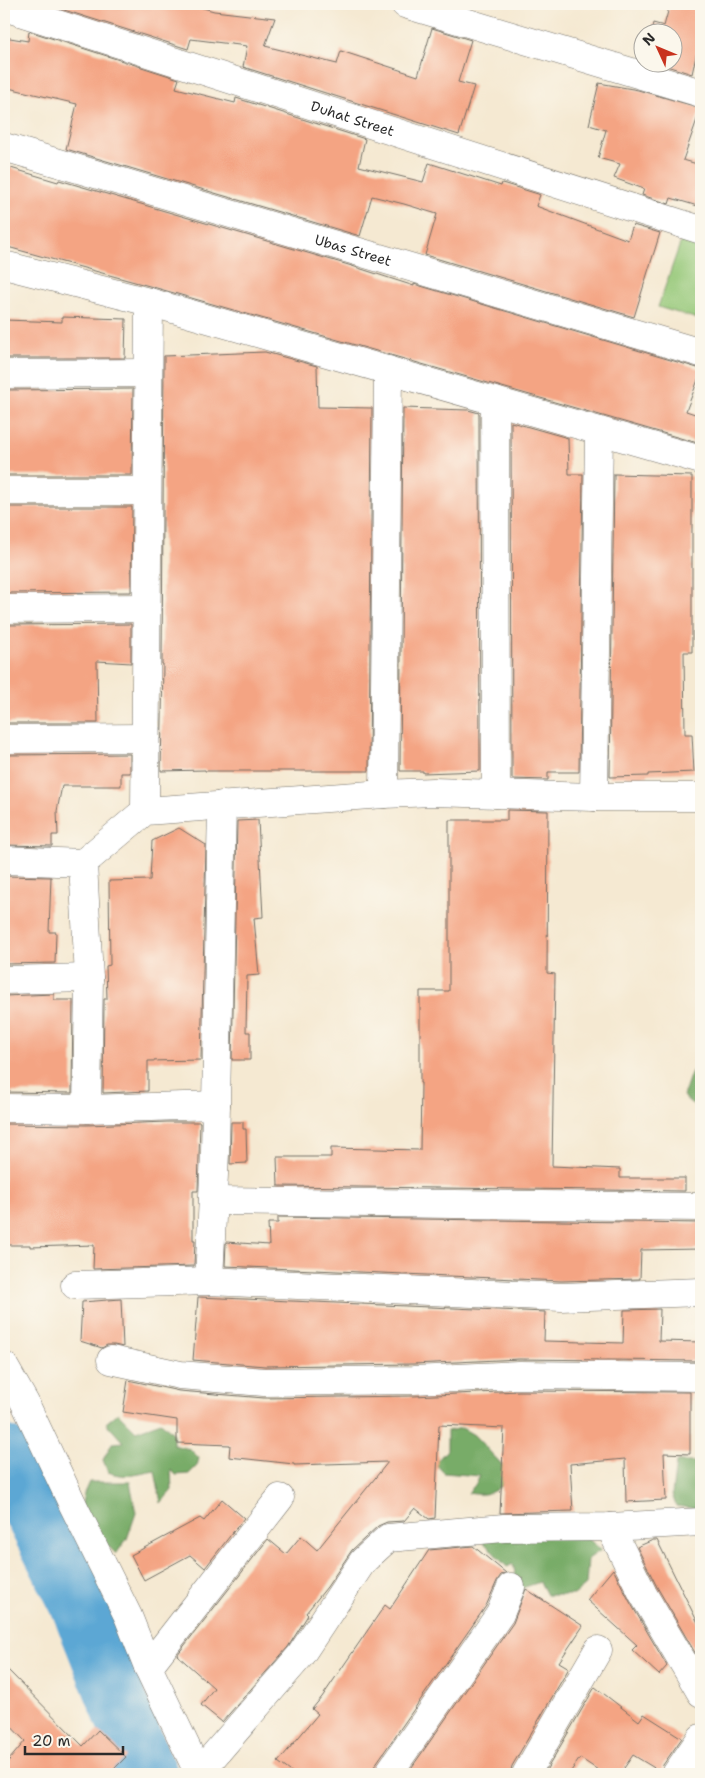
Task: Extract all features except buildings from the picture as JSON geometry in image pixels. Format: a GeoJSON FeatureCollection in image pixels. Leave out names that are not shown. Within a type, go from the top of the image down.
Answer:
{"type":"FeatureCollection","features":[{"type":"Feature","properties":{"kind":"street"},"geometry":{"type":"LineString","coordinates":[[405,4],[701,93]]}},
{"type":"Feature","properties":{"kind":"street","name":"Duhat Street"},"geometry":{"type":"LineString","coordinates":[[4,7],[701,230]]}},
{"type":"Feature","properties":{"kind":"street","name":"Ubas Street"},"geometry":{"type":"LineString","coordinates":[[4,147],[701,352]]}},
{"type":"Feature","properties":{"kind":"street"},"geometry":{"type":"LineString","coordinates":[[4,264],[149,302],[701,460]]}},
{"type":"Feature","properties":{"kind":"street"},"geometry":{"type":"LineString","coordinates":[[145,812],[149,302]]}},
{"type":"Feature","properties":{"kind":"street"},"geometry":{"type":"LineString","coordinates":[[384,794],[388,370]]}},
{"type":"Feature","properties":{"kind":"street"},"geometry":{"type":"LineString","coordinates":[[4,374],[148,373]]}},
{"type":"Feature","properties":{"kind":"street"},"geometry":{"type":"LineString","coordinates":[[495,401],[496,794]]}},
{"type":"Feature","properties":{"kind":"street"},"geometry":{"type":"LineString","coordinates":[[594,797],[599,431]]}},
{"type":"Feature","properties":{"kind":"street"},"geometry":{"type":"LineString","coordinates":[[4,491],[147,491]]}},
{"type":"Feature","properties":{"kind":"street"},"geometry":{"type":"LineString","coordinates":[[4,609],[146,608]]}},
{"type":"Feature","properties":{"kind":"street"},"geometry":{"type":"LineString","coordinates":[[4,739],[145,738]]}},
{"type":"Feature","properties":{"kind":"street"},"geometry":{"type":"LineString","coordinates":[[4,860],[83,862],[145,812],[222,805],[433,792],[594,797],[701,797]]}},
{"type":"Feature","properties":{"kind":"street"},"geometry":{"type":"LineString","coordinates":[[209,1281],[216,1105],[222,805]]}},
{"type":"Feature","properties":{"kind":"street"},"geometry":{"type":"LineString","coordinates":[[83,862],[89,978],[87,1109]]}},
{"type":"Feature","properties":{"kind":"street"},"geometry":{"type":"LineString","coordinates":[[4,980],[89,978]]}},
{"type":"Feature","properties":{"kind":"street"},"geometry":{"type":"LineString","coordinates":[[4,1108],[87,1109],[216,1105]]}},
{"type":"Feature","properties":{"kind":"street"},"geometry":{"type":"LineString","coordinates":[[213,1201],[701,1207]]}},
{"type":"Feature","properties":{"kind":"street"},"geometry":{"type":"LineString","coordinates":[[74,1285],[209,1281],[561,1297],[701,1292]]}},
{"type":"Feature","properties":{"kind":"street"},"geometry":{"type":"LineString","coordinates":[[111,1360],[180,1375],[264,1382],[413,1380],[519,1375],[701,1377]]}},
{"type":"Feature","properties":{"kind":"street"},"geometry":{"type":"LineString","coordinates":[[4,1366],[25,1403],[128,1616],[148,1667],[198,1774],[300,1656],[364,1561],[388,1538],[504,1528],[610,1527],[701,1522]]}},
{"type":"Feature","properties":{"kind":"street"},"geometry":{"type":"LineString","coordinates":[[148,1667],[280,1498]]}},
{"type":"Feature","properties":{"kind":"street"},"geometry":{"type":"LineString","coordinates":[[610,1527],[643,1594],[701,1693]]}},
{"type":"Feature","properties":{"kind":"street"},"geometry":{"type":"LineString","coordinates":[[388,1774],[500,1614],[511,1586]]}},
{"type":"Feature","properties":{"kind":"street"},"geometry":{"type":"LineString","coordinates":[[526,1774],[598,1650]]}},
{"type":"Feature","properties":{"kind":"street"},"geometry":{"type":"LineString","coordinates":[[676,1774],[701,1738]]}},
{"type":"Feature","properties":{"kind":"green space"},"geometry":{"type":"Polygon","coordinates":[[[681,241],[701,247],[701,320],[658,307],[681,241]]]}},
{"type":"Feature","properties":{"kind":"green space"},"geometry":{"type":"Polygon","coordinates":[[[701,1059],[700,1111],[683,1096],[691,1073],[701,1059]]]}},
{"type":"Feature","properties":{"kind":"green space"},"geometry":{"type":"Polygon","coordinates":[[[118,1413],[136,1431],[161,1422],[173,1433],[173,1445],[190,1449],[199,1458],[197,1466],[189,1474],[176,1475],[171,1470],[172,1490],[161,1503],[155,1471],[126,1476],[108,1472],[103,1460],[112,1443],[123,1442],[106,1423],[118,1413]]]}},
{"type":"Feature","properties":{"kind":"green space"},"geometry":{"type":"Polygon","coordinates":[[[462,1428],[474,1435],[512,1475],[497,1489],[482,1494],[468,1493],[480,1476],[444,1473],[435,1463],[447,1450],[447,1431],[462,1428]]]}},
{"type":"Feature","properties":{"kind":"green space"},"geometry":{"type":"Polygon","coordinates":[[[676,1462],[695,1462],[699,1509],[676,1506],[672,1494],[676,1462]]]}},
{"type":"Feature","properties":{"kind":"green space"},"geometry":{"type":"Polygon","coordinates":[[[89,1482],[130,1482],[136,1513],[127,1539],[116,1554],[79,1517],[84,1493],[89,1482]]]}},
{"type":"Feature","properties":{"kind":"green space"},"geometry":{"type":"Polygon","coordinates":[[[563,1516],[601,1550],[588,1559],[586,1585],[574,1595],[547,1595],[540,1582],[522,1588],[510,1578],[515,1573],[513,1564],[507,1567],[476,1534],[563,1516]]]}},
{"type":"Feature","properties":{"kind":"waterway"},"geometry":{"type":"LineString","coordinates":[[4,1455],[79,1603],[148,1774]]}}]}
